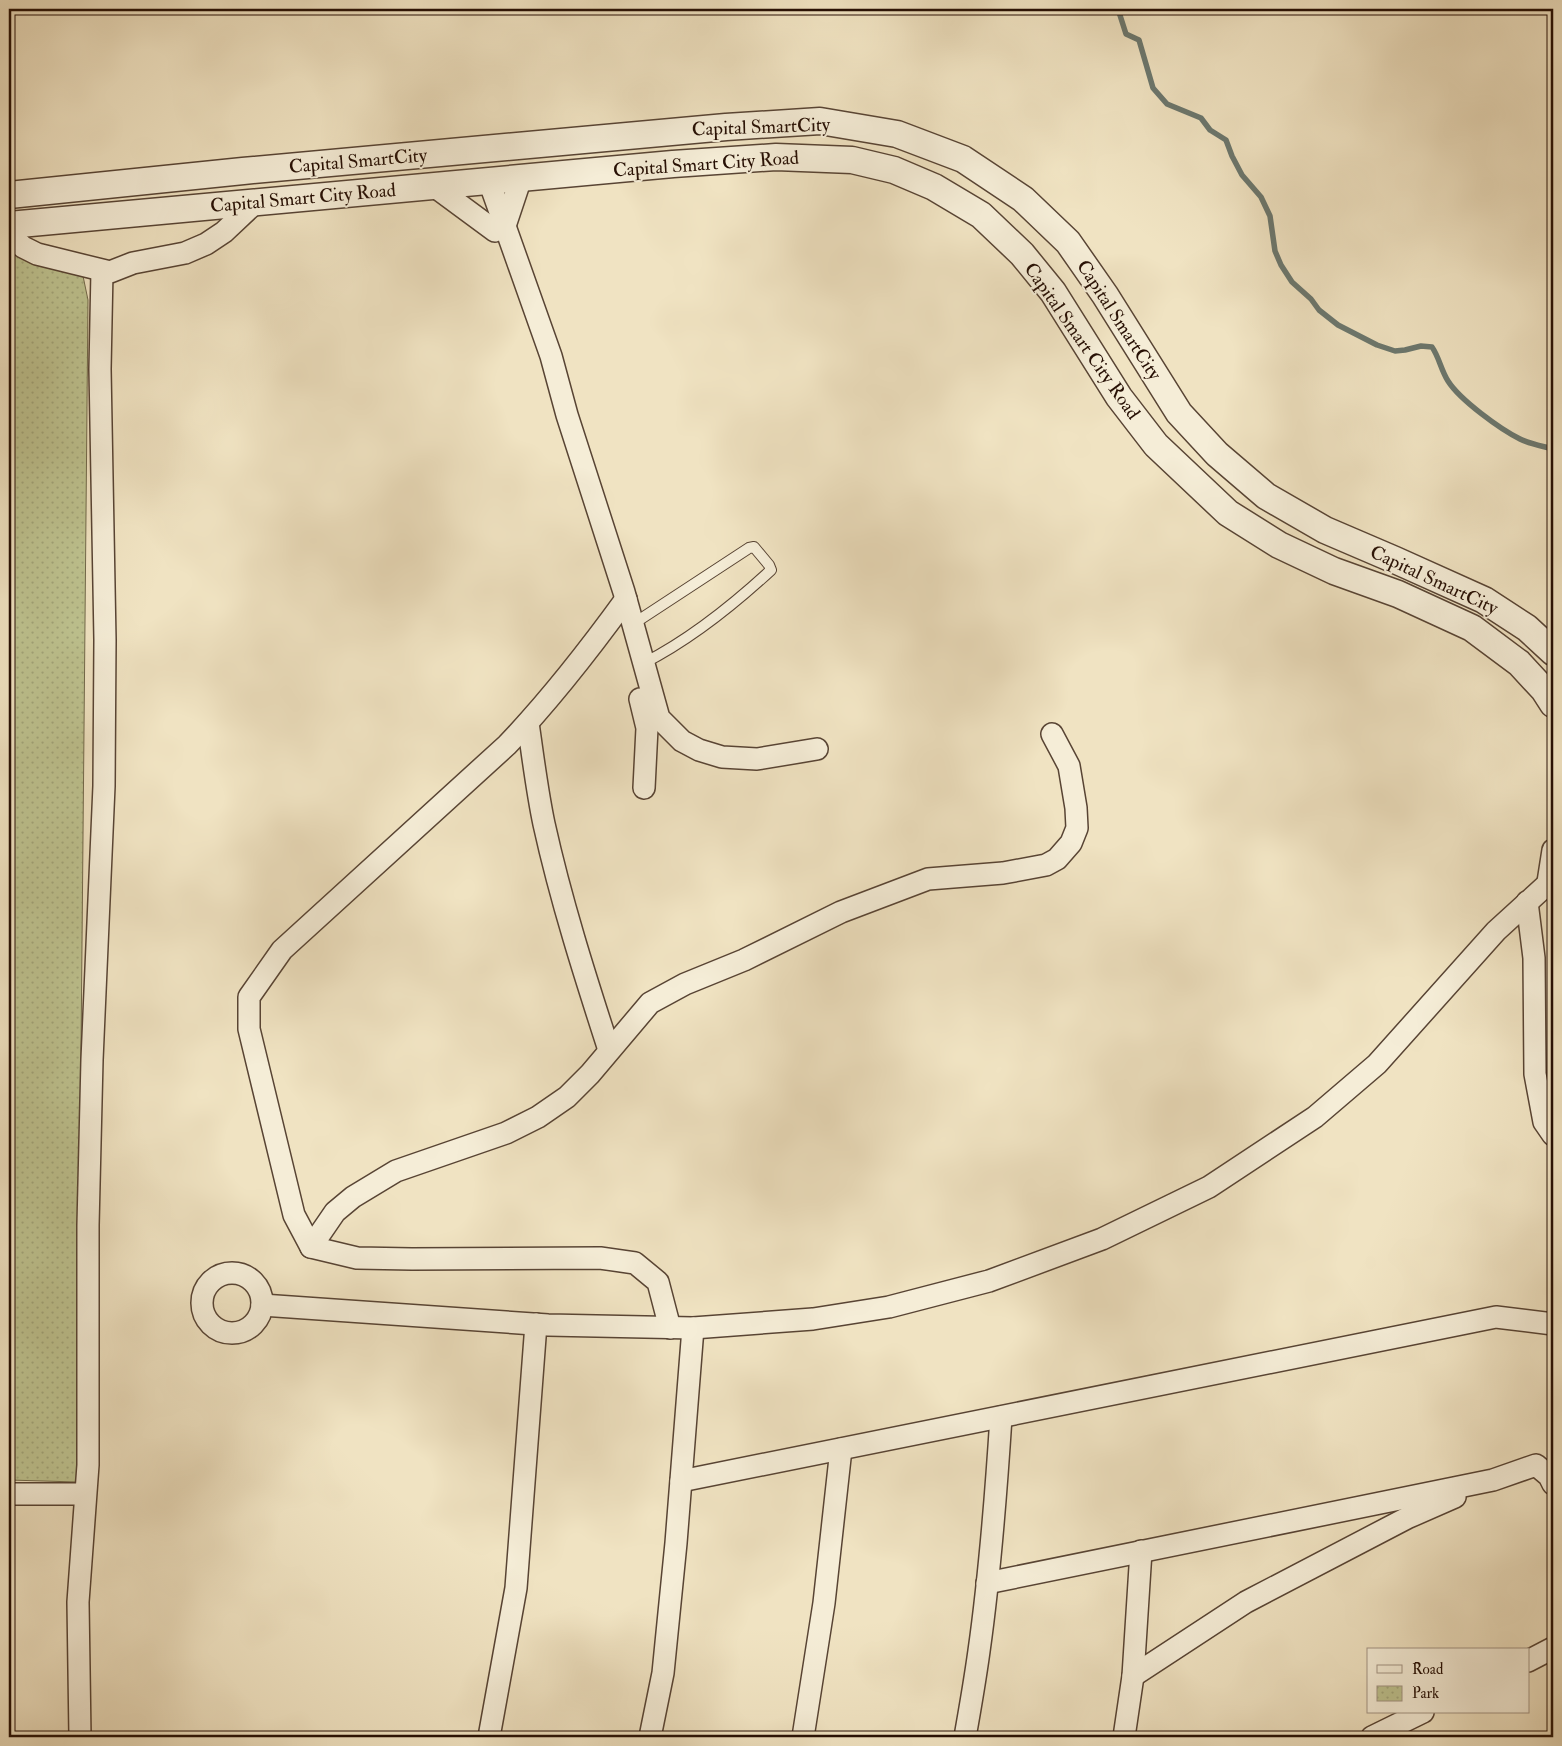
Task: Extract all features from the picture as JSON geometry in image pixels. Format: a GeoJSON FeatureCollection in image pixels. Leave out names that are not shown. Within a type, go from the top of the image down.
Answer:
{"type":"FeatureCollection","features":[{"type":"Feature","properties":{"kind":"street","name":"Capital SmartCity"},"geometry":{"type":"LineString","coordinates":[[9,195],[726,127],[820,121],[896,134],[963,159],[1023,199],[1068,242],[1105,295],[1179,413],[1217,454],[1266,496],[1325,530],[1484,600],[1527,628],[1553,652]]}},
{"type":"Feature","properties":{"kind":"street","name":"Capital Smart City Road"},"geometry":{"type":"LineString","coordinates":[[9,225],[257,201],[776,157],[852,160],[894,170],[934,187],[981,215],[1022,254],[1053,292],[1118,397],[1156,445],[1228,513],[1279,545],[1334,571],[1398,594],[1472,628],[1518,663],[1544,690],[1553,704]]}},
{"type":"Feature","properties":{"kind":"street"},"geometry":{"type":"LineString","coordinates":[[500,228],[521,178]]}},
{"type":"Feature","properties":{"kind":"street"},"geometry":{"type":"LineString","coordinates":[[483,182],[538,340],[625,612],[644,663],[653,719],[644,788]]}},
{"type":"Feature","properties":{"kind":"street"},"geometry":{"type":"LineString","coordinates":[[434,186],[500,228]]}},
{"type":"Feature","properties":{"kind":"street"},"geometry":{"type":"LineString","coordinates":[[9,234],[22,247],[37,254],[110,272],[133,263],[184,253],[206,244],[224,232],[257,201]]}},
{"type":"Feature","properties":{"kind":"street"},"geometry":{"type":"LineString","coordinates":[[80,1737],[78,1602],[88,1465],[90,1137],[104,786],[105,640],[100,369],[102,271]]}},
{"type":"Feature","properties":{"kind":"street"},"geometry":{"type":"LineString","coordinates":[[625,612],[653,719],[682,741],[704,753],[722,757],[757,759],[818,749]]}},
{"type":"Feature","properties":{"kind":"street"},"geometry":{"type":"LineString","coordinates":[[625,612],[591,648],[540,710],[507,745],[282,950],[249,996],[249,1029],[294,1215],[311,1247],[357,1258],[600,1258],[635,1263],[658,1282],[670,1328]]}},
{"type":"Feature","properties":{"kind":"street"},"geometry":{"type":"LineString","coordinates":[[528,723],[544,822],[555,868],[586,981],[609,1050]]}},
{"type":"Feature","properties":{"kind":"street"},"geometry":{"type":"LineString","coordinates":[[311,1247],[335,1212],[353,1196],[396,1172],[506,1133],[538,1117],[567,1097],[590,1074],[650,1003],[684,984],[744,960],[841,912],[928,879],[1004,873],[1046,865],[1057,859],[1072,843],[1077,828],[1076,808],[1069,766],[1052,734]]}},
{"type":"Feature","properties":{"kind":"street"},"geometry":{"type":"LineString","coordinates":[[262,1305],[536,1324],[693,1328],[813,1319],[889,1307],[989,1281],[1102,1239],[1210,1187],[1315,1117],[1377,1064],[1496,931],[1551,880],[1553,850]]}},
{"type":"Feature","properties":{"kind":"street"},"geometry":{"type":"LineString","coordinates":[[1527,902],[1534,958],[1535,1074],[1544,1122],[1553,1135]]}},
{"type":"Feature","properties":{"kind":"street"},"geometry":{"type":"LineString","coordinates":[[681,1481],[1496,1317],[1553,1324]]}},
{"type":"Feature","properties":{"kind":"street"},"geometry":{"type":"LineString","coordinates":[[489,1737],[516,1588],[536,1324]]}},
{"type":"Feature","properties":{"kind":"street"},"geometry":{"type":"LineString","coordinates":[[650,1737],[663,1673],[693,1328]]}},
{"type":"Feature","properties":{"kind":"street"},"geometry":{"type":"LineString","coordinates":[[965,1737],[979,1652],[993,1535],[1001,1416]]}},
{"type":"Feature","properties":{"kind":"street"},"geometry":{"type":"LineString","coordinates":[[803,1737],[824,1604],[841,1449]]}},
{"type":"Feature","properties":{"kind":"street"},"geometry":{"type":"LineString","coordinates":[[987,1583],[1492,1480],[1536,1466],[1549,1476],[1553,1484]]}},
{"type":"Feature","properties":{"kind":"street"},"geometry":{"type":"LineString","coordinates":[[1133,1676],[1246,1602],[1407,1518],[1492,1480]]}},
{"type":"Feature","properties":{"kind":"street"},"geometry":{"type":"LineString","coordinates":[[9,1494],[85,1494]]}},
{"type":"Feature","properties":{"kind":"street"},"geometry":{"type":"LineString","coordinates":[[1124,1737],[1133,1676],[1140,1551]]}},
{"type":"Feature","properties":{"kind":"street"},"geometry":{"type":"LineString","coordinates":[[1530,1660],[1553,1648]]}},
{"type":"Feature","properties":{"kind":"street"},"geometry":{"type":"LineString","coordinates":[[1372,1737],[1419,1714]]}},
{"type":"Feature","properties":{"kind":"lane"},"geometry":{"type":"LineString","coordinates":[[625,612],[749,548],[754,547],[771,570],[688,638],[644,663]]}},
{"type":"Feature","properties":{"kind":"green space"},"geometry":{"type":"Polygon","coordinates":[[[9,248],[83,276],[88,300],[77,1482],[9,1480],[9,248]]]}},
{"type":"Feature","properties":{"kind":"waterway"},"geometry":{"type":"LineString","coordinates":[[1118,9],[1126,34],[1139,40],[1153,88],[1167,104],[1201,118],[1210,130],[1226,140],[1242,175],[1261,197],[1270,216],[1275,251],[1281,265],[1292,282],[1311,299],[1319,310],[1338,325],[1377,345],[1395,351],[1421,346],[1432,347],[1448,381],[1471,405],[1520,439],[1553,449]]}}]}
